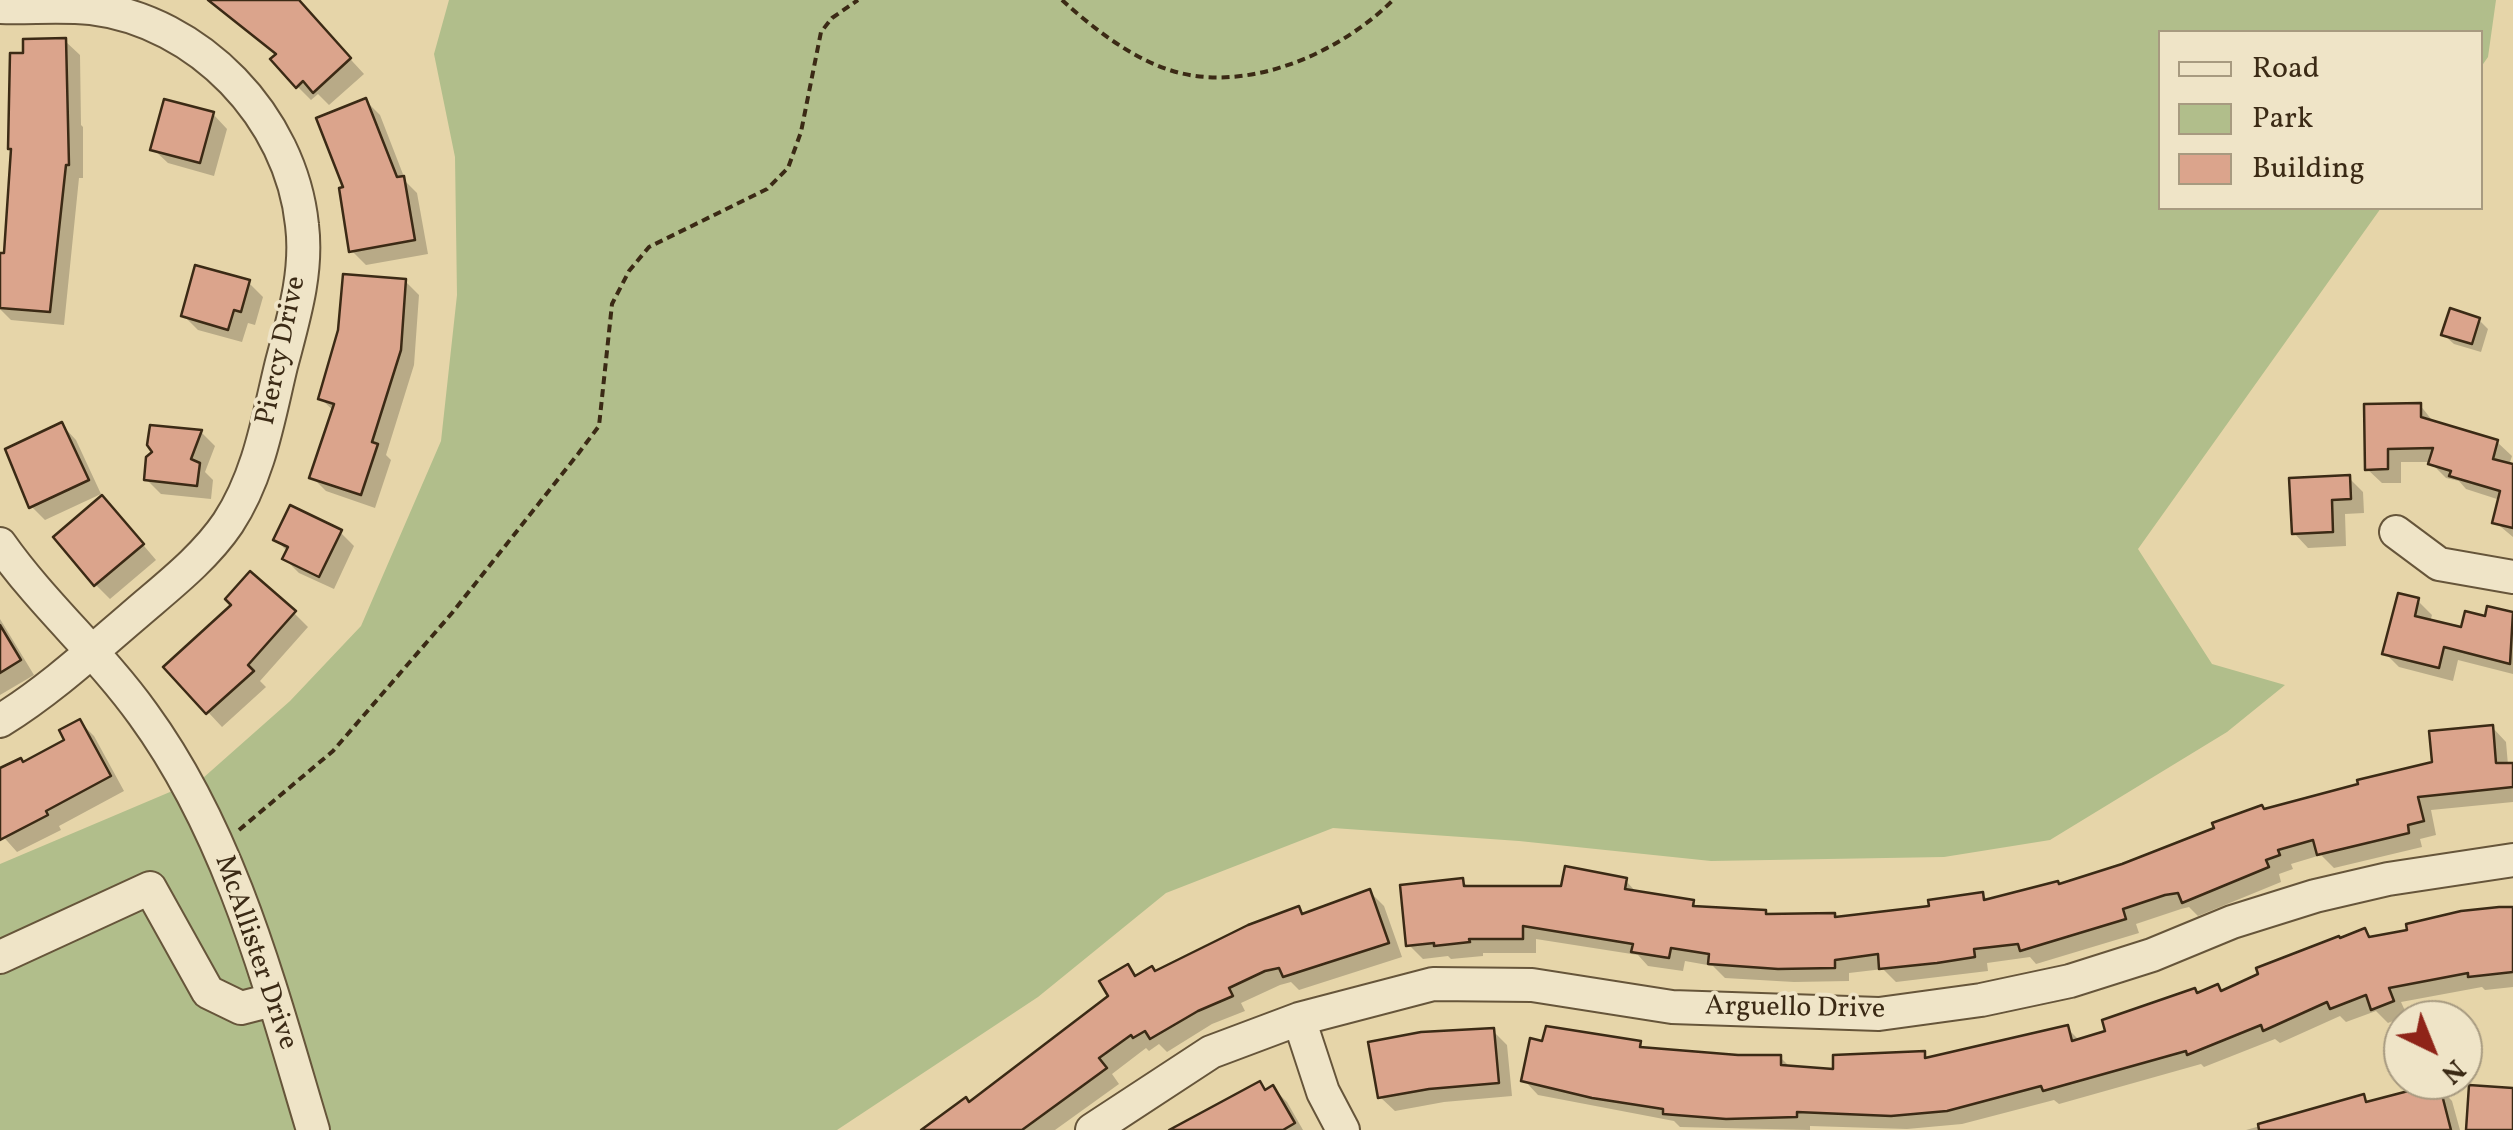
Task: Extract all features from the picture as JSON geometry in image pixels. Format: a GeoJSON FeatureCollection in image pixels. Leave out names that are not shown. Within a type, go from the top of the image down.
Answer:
{"type":"FeatureCollection","features":[{"type":"Feature","properties":{"kind":"street","name":"Piercy Drive"},"geometry":{"type":"LineString","coordinates":[[0,7],[91,8],[128,16],[192,45],[230,76],[272,132],[292,175],[303,226],[301,287],[258,462],[228,523],[190,566],[92,652],[0,721]]}},
{"type":"Feature","properties":{"kind":"street"},"geometry":{"type":"LineString","coordinates":[[2396,532],[2439,564],[2513,577]]}},
{"type":"Feature","properties":{"kind":"street","name":"McAllister Drive"},"geometry":{"type":"LineString","coordinates":[[0,544],[23,576],[145,716],[176,764],[240,894],[313,1130]]}},
{"type":"Feature","properties":{"kind":"street","name":"Arguello Drive"},"geometry":{"type":"LineString","coordinates":[[1092,1130],[1211,1052],[1299,1019],[1434,984],[1532,985],[1672,1007],[1879,1014],[1981,1000],[2070,980],[2152,955],[2232,922],[2314,896],[2388,879],[2513,860]]}},
{"type":"Feature","properties":{"kind":"street"},"geometry":{"type":"LineString","coordinates":[[0,957],[150,888],[208,992],[241,1008],[272,1000]]}},
{"type":"Feature","properties":{"kind":"street"},"geometry":{"type":"LineString","coordinates":[[1299,1019],[1323,1092],[1343,1130]]}},
{"type":"Feature","properties":{"kind":"path"},"geometry":{"type":"LineString","coordinates":[[218,846],[333,751],[452,613],[578,454],[599,426],[612,304],[629,271],[650,247],[767,190],[788,168],[801,132],[821,32],[832,18],[858,0]]}},
{"type":"Feature","properties":{"kind":"path"},"geometry":{"type":"LineString","coordinates":[[1062,0],[1097,30],[1176,72],[1236,77],[1315,54],[1345,37],[1392,0]]}},
{"type":"Feature","properties":{"kind":"green space"},"geometry":{"type":"Polygon","coordinates":[[[449,0],[2496,0],[2488,57],[2483,64],[2483,30],[2158,30],[2158,210],[2380,210],[2138,549],[2212,664],[2285,685],[2227,732],[2050,840],[1944,857],[1711,861],[1519,841],[1333,828],[1166,893],[1038,997],[837,1130],[0,1130],[0,864],[203,778],[290,701],[361,626],[441,441],[457,295],[455,157],[434,54],[449,0]]]}},
{"type":"Feature","properties":{"kind":"building"},"geometry":{"type":"Polygon","coordinates":[[[208,0],[299,0],[351,58],[313,93],[303,81],[296,88],[270,59],[276,54],[208,0]]]}},
{"type":"Feature","properties":{"kind":"building"},"geometry":{"type":"Polygon","coordinates":[[[66,38],[69,165],[50,312],[0,308],[0,253],[4,253],[11,149],[10,53],[23,53],[23,39],[66,38]]]}},
{"type":"Feature","properties":{"kind":"building"},"geometry":{"type":"Polygon","coordinates":[[[366,98],[397,177],[404,176],[415,240],[349,252],[339,188],[343,187],[316,118],[366,98]]]}},
{"type":"Feature","properties":{"kind":"building"},"geometry":{"type":"Polygon","coordinates":[[[164,99],[214,112],[200,163],[150,150],[164,99]]]}},
{"type":"Feature","properties":{"kind":"building"},"geometry":{"type":"Polygon","coordinates":[[[195,265],[250,280],[241,312],[234,310],[228,330],[181,316],[195,265]]]}},
{"type":"Feature","properties":{"kind":"building"},"geometry":{"type":"Polygon","coordinates":[[[343,274],[406,279],[401,350],[372,442],[378,444],[361,495],[309,478],[334,404],[318,399],[338,330],[343,274]]]}},
{"type":"Feature","properties":{"kind":"building"},"geometry":{"type":"Polygon","coordinates":[[[2450,308],[2480,318],[2472,344],[2441,335],[2450,308]]]}},
{"type":"Feature","properties":{"kind":"building"},"geometry":{"type":"Polygon","coordinates":[[[2421,403],[2421,417],[2498,440],[2493,459],[2513,464],[2513,528],[2492,523],[2500,491],[2449,476],[2451,471],[2428,464],[2433,448],[2388,449],[2388,469],[2365,470],[2364,404],[2421,403]]]}},
{"type":"Feature","properties":{"kind":"building"},"geometry":{"type":"Polygon","coordinates":[[[62,422],[89,480],[29,508],[5,449],[62,422]]]}},
{"type":"Feature","properties":{"kind":"building"},"geometry":{"type":"Polygon","coordinates":[[[150,425],[202,430],[191,459],[200,463],[197,486],[144,480],[146,457],[152,452],[147,445],[150,425]]]}},
{"type":"Feature","properties":{"kind":"building"},"geometry":{"type":"Polygon","coordinates":[[[2350,475],[2351,499],[2332,500],[2333,532],[2292,534],[2289,478],[2350,475]]]}},
{"type":"Feature","properties":{"kind":"building"},"geometry":{"type":"Polygon","coordinates":[[[102,495],[144,544],[94,586],[53,537],[102,495]]]}},
{"type":"Feature","properties":{"kind":"building"},"geometry":{"type":"Polygon","coordinates":[[[290,505],[342,530],[319,577],[282,559],[288,547],[273,540],[290,505]]]}},
{"type":"Feature","properties":{"kind":"building"},"geometry":{"type":"Polygon","coordinates":[[[250,571],[296,611],[248,665],[254,671],[206,714],[163,667],[231,605],[225,599],[250,571]]]}},
{"type":"Feature","properties":{"kind":"building"},"geometry":{"type":"Polygon","coordinates":[[[2398,593],[2419,598],[2415,616],[2461,627],[2465,611],[2485,616],[2487,606],[2513,612],[2510,664],[2444,647],[2439,668],[2382,654],[2398,593]]]}},
{"type":"Feature","properties":{"kind":"building"},"geometry":{"type":"Polygon","coordinates":[[[0,625],[21,660],[0,673],[0,625]]]}},
{"type":"Feature","properties":{"kind":"building"},"geometry":{"type":"Polygon","coordinates":[[[80,719],[111,776],[0,840],[0,768],[21,758],[23,762],[64,740],[59,730],[80,719]]]}},
{"type":"Feature","properties":{"kind":"building"},"geometry":{"type":"Polygon","coordinates":[[[2493,725],[2496,763],[2513,763],[2513,787],[2418,797],[2424,821],[2408,825],[2409,833],[2317,855],[2313,840],[2278,850],[2280,855],[2266,860],[2269,867],[2182,903],[2178,893],[2165,895],[2123,909],[2126,919],[2020,951],[2018,944],[1974,949],[1975,957],[1879,969],[1878,954],[1835,960],[1835,968],[1778,969],[1708,964],[1709,954],[1671,948],[1669,958],[1631,952],[1633,944],[1523,926],[1523,939],[1469,939],[1470,942],[1406,946],[1400,885],[1463,878],[1464,886],[1561,886],[1565,866],[1627,878],[1625,889],[1694,900],[1693,906],[1766,910],[1766,914],[1835,913],[1835,917],[1929,906],[1928,900],[1983,892],[1984,900],[2058,881],[2059,884],[2122,864],[2262,805],[2264,809],[2432,762],[2429,731],[2493,725]]]}},
{"type":"Feature","properties":{"kind":"building"},"geometry":{"type":"Polygon","coordinates":[[[1370,889],[1389,943],[1283,977],[1279,968],[1265,971],[1229,988],[1233,996],[1150,1039],[1145,1031],[1133,1038],[1131,1035],[1099,1058],[1107,1068],[1022,1130],[921,1130],[966,1097],[969,1102],[1108,996],[1099,981],[1128,964],[1135,976],[1152,966],[1155,971],[1248,925],[1299,906],[1302,914],[1370,889]]]}},
{"type":"Feature","properties":{"kind":"building"},"geometry":{"type":"Polygon","coordinates":[[[2513,907],[2513,972],[2468,977],[2468,973],[2389,988],[2394,1000],[2383,1000],[2383,1005],[2371,1010],[2366,995],[2330,1009],[2327,1002],[2263,1031],[2261,1025],[2187,1055],[2186,1051],[2043,1091],[2041,1086],[1947,1111],[1891,1116],[1797,1112],[1797,1117],[1726,1119],[1663,1114],[1663,1109],[1521,1081],[1530,1038],[1542,1041],[1546,1026],[1641,1041],[1640,1047],[1781,1055],[1781,1065],[1833,1069],[1833,1055],[1925,1051],[1925,1058],[2068,1025],[2072,1041],[2105,1031],[2102,1020],[2195,988],[2197,993],[2218,984],[2221,991],[2258,974],[2256,968],[2339,936],[2365,928],[2369,937],[2407,930],[2406,924],[2461,911],[2513,907]]]}},
{"type":"Feature","properties":{"kind":"building"},"geometry":{"type":"Polygon","coordinates":[[[1494,1028],[1499,1083],[1378,1098],[1368,1042],[1421,1032],[1494,1028]]]}},
{"type":"Feature","properties":{"kind":"building"},"geometry":{"type":"Polygon","coordinates":[[[1260,1081],[1265,1090],[1273,1085],[1295,1123],[1283,1130],[1169,1130],[1260,1081]]]}},
{"type":"Feature","properties":{"kind":"building"},"geometry":{"type":"Polygon","coordinates":[[[2483,1086],[2513,1088],[2513,1130],[2466,1130],[2468,1100],[2483,1100],[2483,1086]]]}},
{"type":"Feature","properties":{"kind":"building"},"geometry":{"type":"Polygon","coordinates":[[[2364,1094],[2366,1102],[2383,1098],[2443,1100],[2451,1130],[2259,1130],[2258,1124],[2364,1094]]]}}]}
